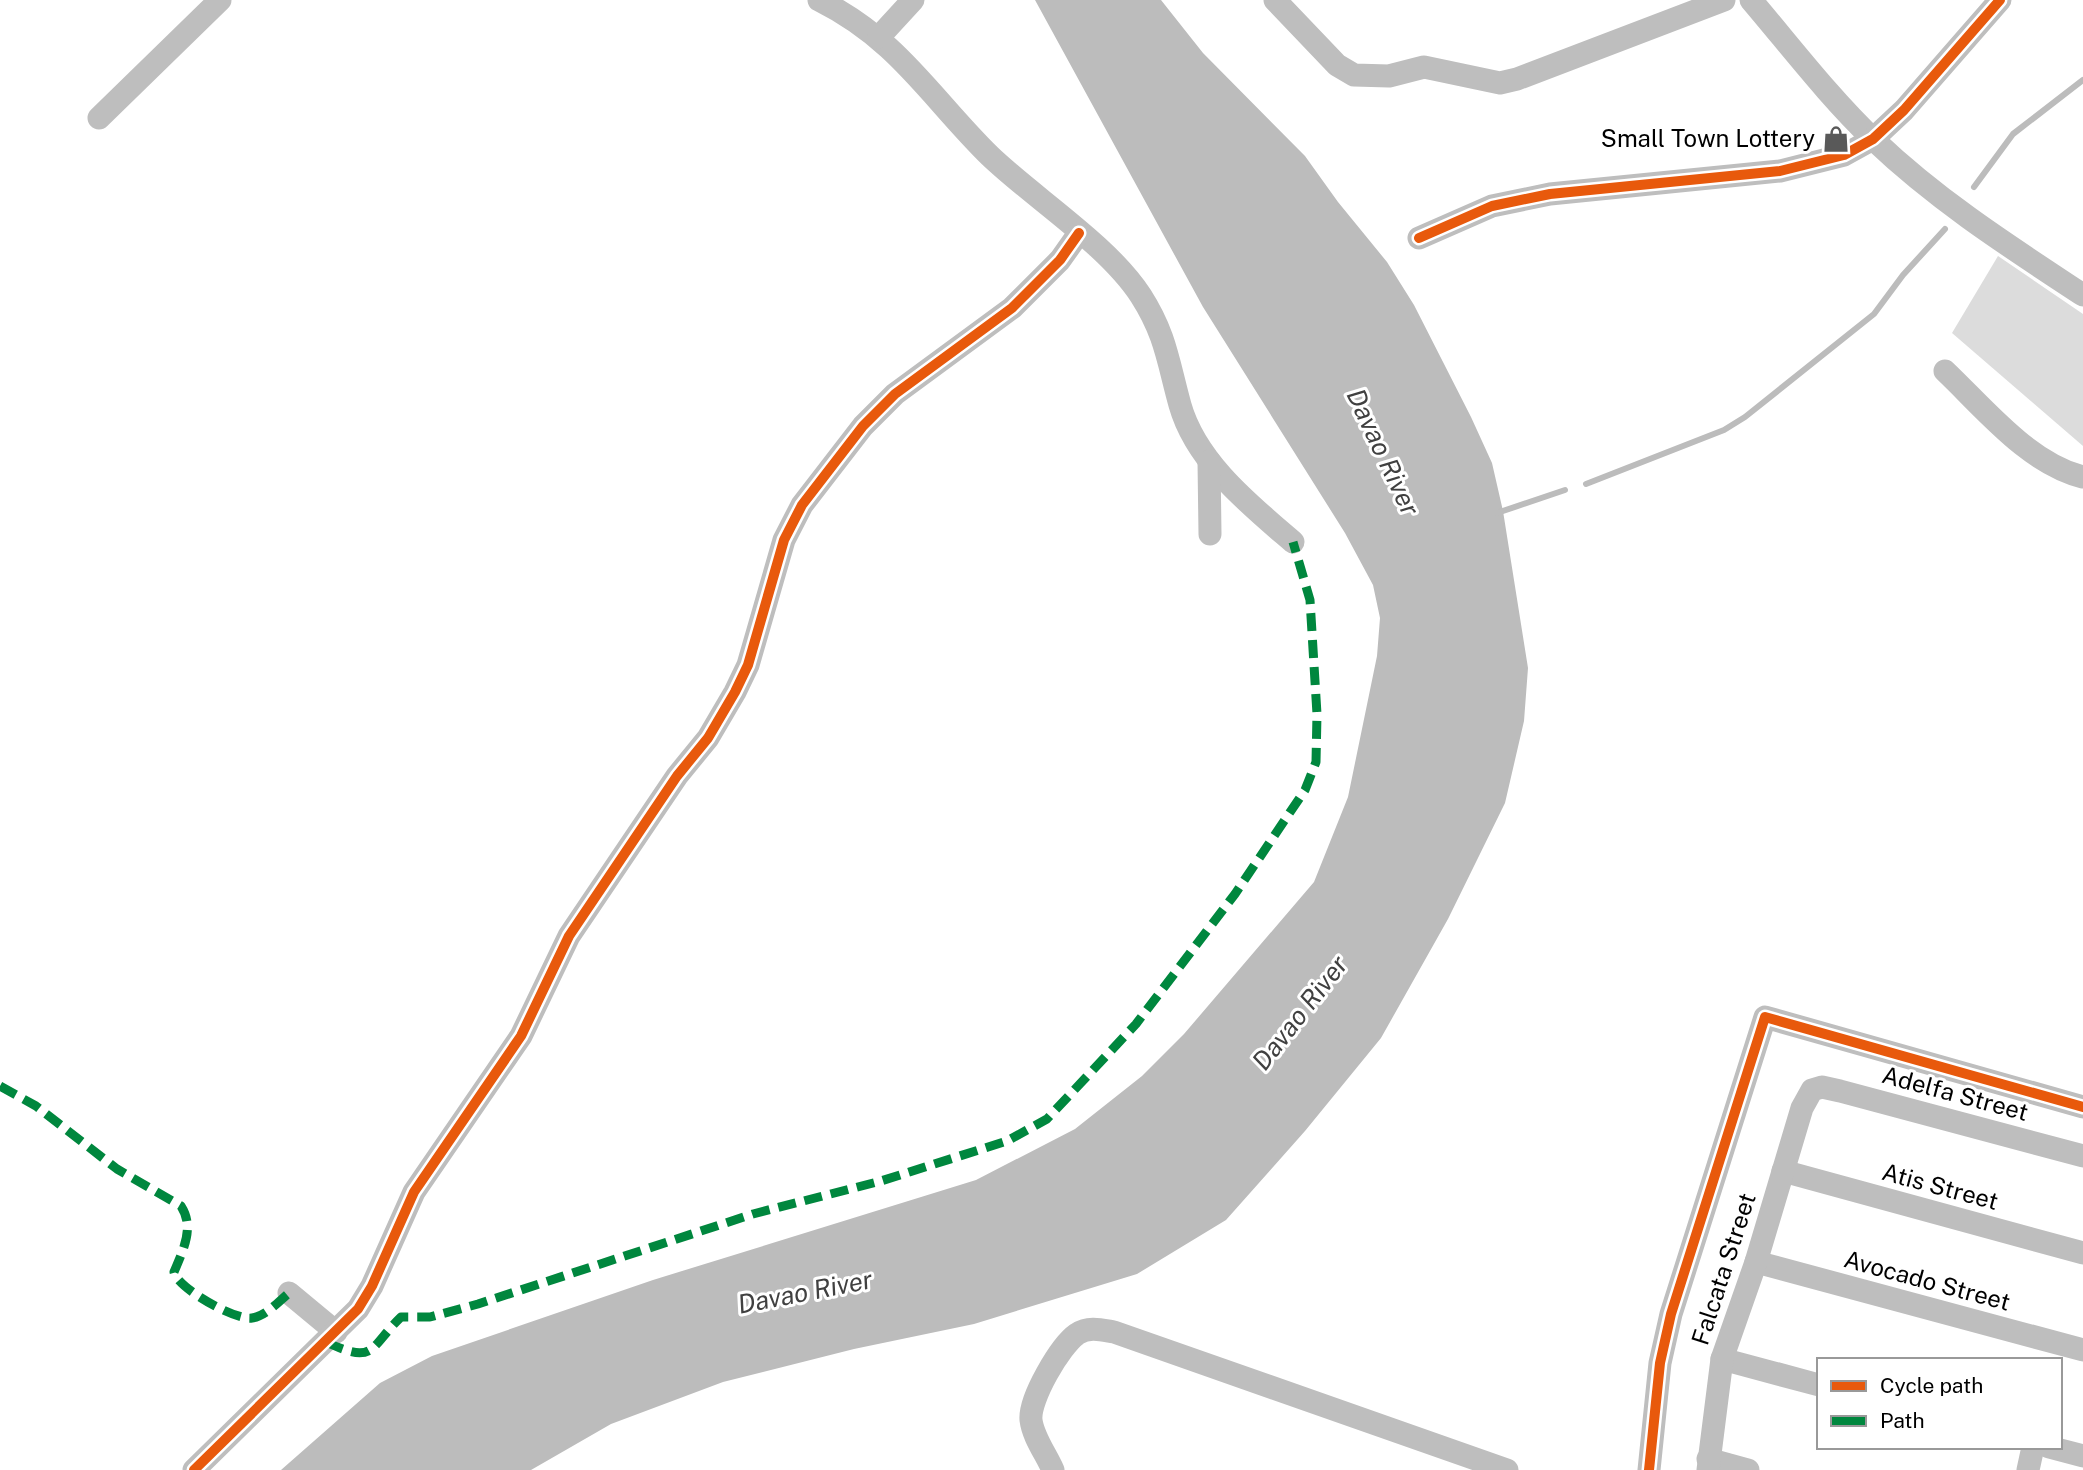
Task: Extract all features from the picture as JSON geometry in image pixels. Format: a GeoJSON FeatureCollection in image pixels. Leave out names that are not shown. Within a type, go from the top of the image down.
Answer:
{"type":"FeatureCollection","features":[{"type":"Feature","properties":{"kind":"street"},"geometry":{"type":"LineString","coordinates":[[99,118],[220,0]]}},
{"type":"Feature","properties":{"kind":"street"},"geometry":{"type":"LineString","coordinates":[[819,0],[879,37],[901,57],[988,154],[1114,264],[1140,294],[1163,335],[1180,407],[1209,461],[1239,493],[1293,541]]}},
{"type":"Feature","properties":{"kind":"street"},"geometry":{"type":"LineString","coordinates":[[879,37],[913,0]]}},
{"type":"Feature","properties":{"kind":"street"},"geometry":{"type":"LineString","coordinates":[[1275,0],[1337,65],[1354,75],[1389,76],[1424,68],[1500,83],[1517,79],[1724,0]]}},
{"type":"Feature","properties":{"kind":"street"},"geometry":{"type":"LineString","coordinates":[[1751,0],[1832,96],[1873,139],[1945,202],[2083,295]]}},
{"type":"Feature","properties":{"kind":"street"},"geometry":{"type":"LineString","coordinates":[[1419,238],[1492,206],[1550,194],[1780,171],[1843,155],[1873,139],[1926,88],[1986,6]]}},
{"type":"Feature","properties":{"kind":"street"},"geometry":{"type":"LineString","coordinates":[[194,1470],[358,1309],[372,1286],[414,1192],[521,1036],[569,936],[677,776],[709,738],[735,692],[752,652],[784,540],[807,496],[863,426],[895,394],[1012,308],[1060,260],[1079,233]]}},
{"type":"Feature","properties":{"kind":"street"},"geometry":{"type":"LineString","coordinates":[[1945,371],[2018,440],[2053,465],[2083,477]]}},
{"type":"Feature","properties":{"kind":"street"},"geometry":{"type":"LineString","coordinates":[[1209,461],[1210,534]]}},
{"type":"Feature","properties":{"kind":"street"},"geometry":{"type":"LineString","coordinates":[[1648,1470],[1660,1363],[1671,1314],[1765,1017],[2083,1107]]}},
{"type":"Feature","properties":{"kind":"street","name":"Adelfa Street"},"geometry":{"type":"LineString","coordinates":[[1812,1090],[1822,1087],[1840,1091],[2083,1156]]}},
{"type":"Feature","properties":{"kind":"street","name":"Falcata Street"},"geometry":{"type":"LineString","coordinates":[[1708,1465],[1722,1359],[1756,1262],[1802,1108],[1812,1090]]}},
{"type":"Feature","properties":{"kind":"street","name":"Atis Street"},"geometry":{"type":"LineString","coordinates":[[1783,1171],[2083,1253]]}},
{"type":"Feature","properties":{"kind":"street","name":"Avocado Street"},"geometry":{"type":"LineString","coordinates":[[1756,1262],[2083,1350]]}},
{"type":"Feature","properties":{"kind":"street"},"geometry":{"type":"LineString","coordinates":[[289,1293],[337,1332]]}},
{"type":"Feature","properties":{"kind":"street"},"geometry":{"type":"LineString","coordinates":[[1053,1470],[1034,1432],[1031,1418],[1034,1402],[1063,1349],[1078,1334],[1095,1328],[1115,1332],[1507,1470]]}},
{"type":"Feature","properties":{"kind":"street"},"geometry":{"type":"LineString","coordinates":[[1722,1359],[1817,1384]]}},
{"type":"Feature","properties":{"kind":"street"},"geometry":{"type":"LineString","coordinates":[[2028,1470],[2033,1449]]}},
{"type":"Feature","properties":{"kind":"street"},"geometry":{"type":"LineString","coordinates":[[2057,1449],[2083,1456]]}},
{"type":"Feature","properties":{"kind":"street"},"geometry":{"type":"LineString","coordinates":[[1708,1465],[1748,1470]]}},
{"type":"Feature","properties":{"kind":"water","name":"Davao River"},"geometry":{"type":"Polygon","coordinates":[[[1035,0],[1161,0],[1203,53],[1305,156],[1387,262],[1414,305],[1492,463],[1503,511],[1528,668],[1524,721],[1505,803],[1448,919],[1381,1038],[1305,1131],[1226,1220],[1137,1274],[974,1324],[854,1349],[723,1382],[611,1424],[531,1470],[281,1470],[380,1383],[432,1356],[653,1280],[976,1180],[1075,1129],[1142,1076],[1184,1034],[1314,882],[1348,797],[1377,656],[1380,618],[1373,585],[1345,533],[1203,307],[1035,0]]]}},
{"type":"Feature","properties":{"kind":"building"},"geometry":{"type":"Polygon","coordinates":[[[1998,256],[2083,314],[2083,446],[1952,333],[1998,256]]]}},
{"type":"Feature","properties":{"kind":"waterway"},"geometry":{"type":"LineString","coordinates":[[1974,187],[2013,134],[2083,80]]}},
{"type":"Feature","properties":{"kind":"waterway"},"geometry":{"type":"LineString","coordinates":[[1586,484],[1724,430],[1745,417],[1874,314],[1903,275],[1945,229]]}},
{"type":"Feature","properties":{"kind":"waterway"},"geometry":{"type":"LineString","coordinates":[[1497,513],[1565,490]]}},
{"type":"Feature","properties":{"kind":"marked path"},"geometry":{"type":"LineString","coordinates":[[326,1342],[342,1349],[363,1353],[376,1345],[401,1317],[430,1317],[478,1304],[753,1214],[881,1181],[1007,1141],[1047,1119],[1136,1024],[1235,894],[1305,790],[1316,762],[1317,714],[1310,600],[1293,542]]}},
{"type":"Feature","properties":{"kind":"marked path"},"geometry":{"type":"LineString","coordinates":[[0,1086],[36,1106],[117,1169],[181,1206],[187,1222],[187,1231],[174,1272],[178,1279],[196,1294],[221,1309],[244,1318],[252,1318],[267,1311],[289,1293]]}},
{"type":"Feature","properties":{"kind":"cycle path"},"geometry":{"type":"LineString","coordinates":[[1419,238],[1492,206],[1550,194],[1780,171],[1844,155],[1873,139],[1904,110],[2000,0]]}},
{"type":"Feature","properties":{"kind":"cycle path"},"geometry":{"type":"LineString","coordinates":[[194,1470],[358,1309],[372,1286],[414,1192],[521,1036],[569,936],[677,776],[708,738],[735,692],[748,665],[784,540],[802,505],[863,426],[895,394],[1012,308],[1060,260],[1079,233]]}},
{"type":"Feature","properties":{"kind":"cycle path"},"geometry":{"type":"LineString","coordinates":[[1649,1470],[1660,1363],[1671,1314],[1765,1017],[2083,1107]]}},
{"type":"Feature","properties":{"kind":"place","name":"Small Town Lottery"},"geometry":{"type":"Point","coordinates":[1836,139]}}]}
